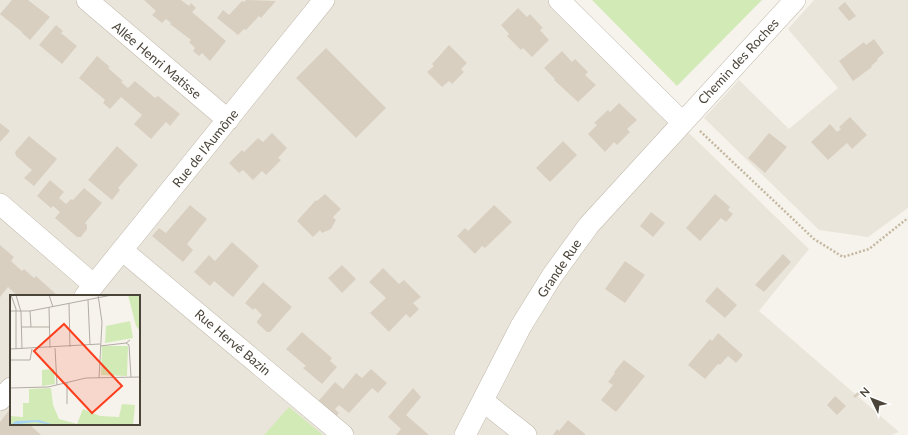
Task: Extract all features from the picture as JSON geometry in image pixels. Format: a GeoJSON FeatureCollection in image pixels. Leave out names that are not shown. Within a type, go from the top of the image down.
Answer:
{"type":"FeatureCollection","features":[{"type":"Feature","properties":{"kind":"street","name":"Allée Henri Matisse"},"geometry":{"type":"LineString","coordinates":[[87,0],[228,120]]}},
{"type":"Feature","properties":{"kind":"street","name":"Rue de l'Aumône"},"geometry":{"type":"LineString","coordinates":[[90,291],[324,0]]}},
{"type":"Feature","properties":{"kind":"street"},"geometry":{"type":"LineString","coordinates":[[560,0],[682,122]]}},
{"type":"Feature","properties":{"kind":"street","name":"Chemin des Roches"},"geometry":{"type":"LineString","coordinates":[[682,122],[795,0]]}},
{"type":"Feature","properties":{"kind":"street","name":"Grande Rue"},"geometry":{"type":"LineString","coordinates":[[465,435],[521,326],[552,276],[589,225],[682,122]]}},
{"type":"Feature","properties":{"kind":"street"},"geometry":{"type":"LineString","coordinates":[[0,204],[90,291]]}},
{"type":"Feature","properties":{"kind":"street","name":"Rue Hervé Bazin"},"geometry":{"type":"LineString","coordinates":[[122,250],[343,435]]}},
{"type":"Feature","properties":{"kind":"street"},"geometry":{"type":"LineString","coordinates":[[0,400],[10,389]]}},
{"type":"Feature","properties":{"kind":"street"},"geometry":{"type":"LineString","coordinates":[[483,401],[526,435]]}},
{"type":"Feature","properties":{"kind":"path"},"geometry":{"type":"LineString","coordinates":[[682,122],[699,130],[814,239],[843,256],[869,249],[908,218]]}},
{"type":"Feature","properties":{"kind":"shaded area"},"geometry":{"type":"Polygon","coordinates":[[[0,0],[551,0],[809,249],[759,311],[899,432],[891,435],[0,435],[0,0]]]}},
{"type":"Feature","properties":{"kind":"shaded area"},"geometry":{"type":"Polygon","coordinates":[[[814,0],[908,0],[908,208],[868,237],[819,230],[704,118],[739,80],[789,129],[838,88],[788,29],[814,0]]]}},
{"type":"Feature","properties":{"kind":"green space"},"geometry":{"type":"Polygon","coordinates":[[[592,0],[762,0],[677,86],[592,0]]]}},
{"type":"Feature","properties":{"kind":"green space"},"geometry":{"type":"Polygon","coordinates":[[[289,407],[323,435],[264,435],[289,407]]]}},
{"type":"Feature","properties":{"kind":"building"},"geometry":{"type":"Polygon","coordinates":[[[12,0],[28,0],[50,17],[30,40],[0,14],[12,0]]]}},
{"type":"Feature","properties":{"kind":"building"},"geometry":{"type":"Polygon","coordinates":[[[144,0],[181,0],[189,6],[191,3],[196,8],[192,12],[226,41],[210,61],[202,53],[199,56],[193,51],[195,48],[189,42],[191,40],[170,24],[171,23],[166,19],[162,23],[152,15],[156,11],[144,0]]]}},
{"type":"Feature","properties":{"kind":"building"},"geometry":{"type":"Polygon","coordinates":[[[246,0],[276,1],[261,18],[259,16],[246,30],[244,29],[238,35],[217,18],[223,10],[229,15],[242,1],[244,2],[246,0]]]}},
{"type":"Feature","properties":{"kind":"building"},"geometry":{"type":"Polygon","coordinates":[[[845,2],[856,16],[849,21],[838,8],[845,2]]]}},
{"type":"Feature","properties":{"kind":"building"},"geometry":{"type":"Polygon","coordinates":[[[518,8],[527,17],[530,14],[543,28],[540,30],[549,40],[532,57],[523,48],[521,50],[507,36],[509,34],[501,25],[518,8]]]}},
{"type":"Feature","properties":{"kind":"building"},"geometry":{"type":"Polygon","coordinates":[[[56,25],[63,31],[61,33],[77,46],[62,64],[39,45],[56,25]]]}},
{"type":"Feature","properties":{"kind":"building"},"geometry":{"type":"Polygon","coordinates":[[[874,39],[884,53],[871,66],[872,67],[853,81],[839,61],[864,42],[866,45],[874,39]]]}},
{"type":"Feature","properties":{"kind":"building"},"geometry":{"type":"Polygon","coordinates":[[[449,45],[467,63],[461,69],[464,72],[452,84],[449,81],[442,87],[427,72],[434,66],[432,64],[449,45]]]}},
{"type":"Feature","properties":{"kind":"building"},"geometry":{"type":"Polygon","coordinates":[[[326,48],[386,108],[356,138],[296,78],[326,48]]]}},
{"type":"Feature","properties":{"kind":"building"},"geometry":{"type":"Polygon","coordinates":[[[562,51],[572,62],[575,59],[588,72],[585,75],[596,85],[578,102],[554,80],[555,79],[544,68],[562,51]]]}},
{"type":"Feature","properties":{"kind":"building"},"geometry":{"type":"Polygon","coordinates":[[[97,56],[110,67],[108,68],[123,81],[121,82],[128,88],[135,81],[155,98],[158,96],[180,114],[170,126],[166,122],[151,139],[134,124],[142,115],[121,97],[110,109],[103,103],[105,100],[79,78],[97,56]]]}},
{"type":"Feature","properties":{"kind":"building"},"geometry":{"type":"Polygon","coordinates":[[[619,103],[637,120],[627,129],[630,132],[617,145],[614,142],[605,152],[588,134],[597,125],[594,123],[608,110],[610,112],[619,103]]]}},
{"type":"Feature","properties":{"kind":"building"},"geometry":{"type":"Polygon","coordinates":[[[850,117],[867,135],[852,149],[847,143],[828,160],[811,142],[830,124],[837,132],[841,129],[839,127],[850,117]]]}},
{"type":"Feature","properties":{"kind":"building"},"geometry":{"type":"Polygon","coordinates":[[[0,123],[10,131],[0,142],[0,123]]]}},
{"type":"Feature","properties":{"kind":"building"},"geometry":{"type":"Polygon","coordinates":[[[272,133],[287,148],[278,158],[281,160],[266,175],[262,171],[253,180],[243,170],[239,173],[229,163],[242,150],[244,152],[258,138],[263,142],[272,133]]]}},
{"type":"Feature","properties":{"kind":"building"},"geometry":{"type":"Polygon","coordinates":[[[769,133],[787,147],[765,173],[748,158],[769,133]]]}},
{"type":"Feature","properties":{"kind":"building"},"geometry":{"type":"Polygon","coordinates":[[[29,136],[57,159],[34,186],[24,178],[32,170],[16,156],[15,152],[29,136]]]}},
{"type":"Feature","properties":{"kind":"building"},"geometry":{"type":"Polygon","coordinates":[[[563,141],[577,155],[550,182],[536,168],[563,141]]]}},
{"type":"Feature","properties":{"kind":"building"},"geometry":{"type":"Polygon","coordinates":[[[117,146],[138,165],[118,188],[120,190],[112,200],[88,180],[117,146]]]}},
{"type":"Feature","properties":{"kind":"building"},"geometry":{"type":"Polygon","coordinates":[[[50,180],[64,192],[59,198],[66,204],[71,199],[73,200],[84,188],[102,203],[85,223],[87,225],[87,229],[81,237],[77,237],[55,218],[60,212],[53,206],[51,208],[37,196],[50,180]]]}},
{"type":"Feature","properties":{"kind":"building"},"geometry":{"type":"Polygon","coordinates":[[[325,194],[341,209],[333,217],[336,220],[331,229],[322,233],[320,230],[313,237],[297,221],[316,200],[317,201],[325,194]]]}},
{"type":"Feature","properties":{"kind":"building"},"geometry":{"type":"Polygon","coordinates":[[[715,194],[730,207],[728,210],[733,214],[726,222],[721,218],[700,241],[686,228],[715,194]]]}},
{"type":"Feature","properties":{"kind":"building"},"geometry":{"type":"Polygon","coordinates":[[[190,205],[207,219],[187,244],[193,250],[183,262],[152,236],[159,228],[166,233],[190,205]]]}},
{"type":"Feature","properties":{"kind":"building"},"geometry":{"type":"Polygon","coordinates":[[[494,205],[512,222],[485,248],[482,246],[475,254],[457,236],[465,228],[468,231],[494,205]]]}},
{"type":"Feature","properties":{"kind":"building"},"geometry":{"type":"Polygon","coordinates":[[[651,212],[665,223],[653,237],[640,226],[651,212]]]}},
{"type":"Feature","properties":{"kind":"building"},"geometry":{"type":"Polygon","coordinates":[[[232,242],[259,266],[233,297],[214,281],[210,286],[194,272],[209,255],[215,261],[232,242]]]}},
{"type":"Feature","properties":{"kind":"building"},"geometry":{"type":"Polygon","coordinates":[[[0,245],[14,257],[11,261],[22,271],[24,269],[34,278],[36,276],[57,295],[17,295],[8,287],[0,297],[0,245]]]}},
{"type":"Feature","properties":{"kind":"building"},"geometry":{"type":"Polygon","coordinates":[[[783,254],[791,262],[764,292],[755,285],[783,254]]]}},
{"type":"Feature","properties":{"kind":"building"},"geometry":{"type":"Polygon","coordinates":[[[625,261],[645,275],[625,303],[605,289],[625,261]]]}},
{"type":"Feature","properties":{"kind":"building"},"geometry":{"type":"Polygon","coordinates":[[[342,265],[356,279],[342,293],[328,278],[342,265]]]}},
{"type":"Feature","properties":{"kind":"building"},"geometry":{"type":"Polygon","coordinates":[[[383,268],[399,284],[404,280],[421,297],[413,303],[419,309],[410,318],[406,314],[389,332],[370,313],[386,298],[369,282],[383,268]]]}},
{"type":"Feature","properties":{"kind":"building"},"geometry":{"type":"Polygon","coordinates":[[[263,282],[292,307],[270,332],[267,332],[257,323],[262,315],[255,308],[253,310],[245,303],[263,282]]]}},
{"type":"Feature","properties":{"kind":"building"},"geometry":{"type":"Polygon","coordinates":[[[717,287],[737,305],[725,318],[705,301],[717,287]]]}},
{"type":"Feature","properties":{"kind":"building"},"geometry":{"type":"Polygon","coordinates":[[[302,332],[332,358],[330,361],[337,367],[322,384],[303,368],[306,366],[286,349],[302,332]]]}},
{"type":"Feature","properties":{"kind":"building"},"geometry":{"type":"Polygon","coordinates":[[[718,333],[743,355],[736,363],[728,356],[720,365],[718,364],[705,379],[688,365],[710,339],[712,341],[718,333]]]}},
{"type":"Feature","properties":{"kind":"building"},"geometry":{"type":"Polygon","coordinates":[[[624,360],[645,376],[616,412],[601,400],[613,385],[608,382],[624,360]]]}},
{"type":"Feature","properties":{"kind":"building"},"geometry":{"type":"Polygon","coordinates":[[[371,369],[387,383],[378,393],[372,388],[349,413],[339,405],[335,409],[339,413],[333,420],[315,405],[335,382],[343,389],[356,373],[362,378],[371,369]]]}},
{"type":"Feature","properties":{"kind":"building"},"geometry":{"type":"Polygon","coordinates":[[[413,388],[421,397],[406,415],[429,435],[396,435],[401,429],[388,417],[413,388]]]}},
{"type":"Feature","properties":{"kind":"building"},"geometry":{"type":"Polygon","coordinates":[[[860,390],[863,392],[855,398],[853,396],[860,390]]]}},
{"type":"Feature","properties":{"kind":"building"},"geometry":{"type":"Polygon","coordinates":[[[835,396],[846,406],[837,415],[827,405],[835,396]]]}},
{"type":"Feature","properties":{"kind":"building"},"geometry":{"type":"Polygon","coordinates":[[[10,409],[10,425],[30,425],[41,435],[0,435],[0,422],[10,409]]]}},
{"type":"Feature","properties":{"kind":"building"},"geometry":{"type":"Polygon","coordinates":[[[568,420],[585,435],[553,435],[557,429],[559,431],[568,420]]]}}]}
